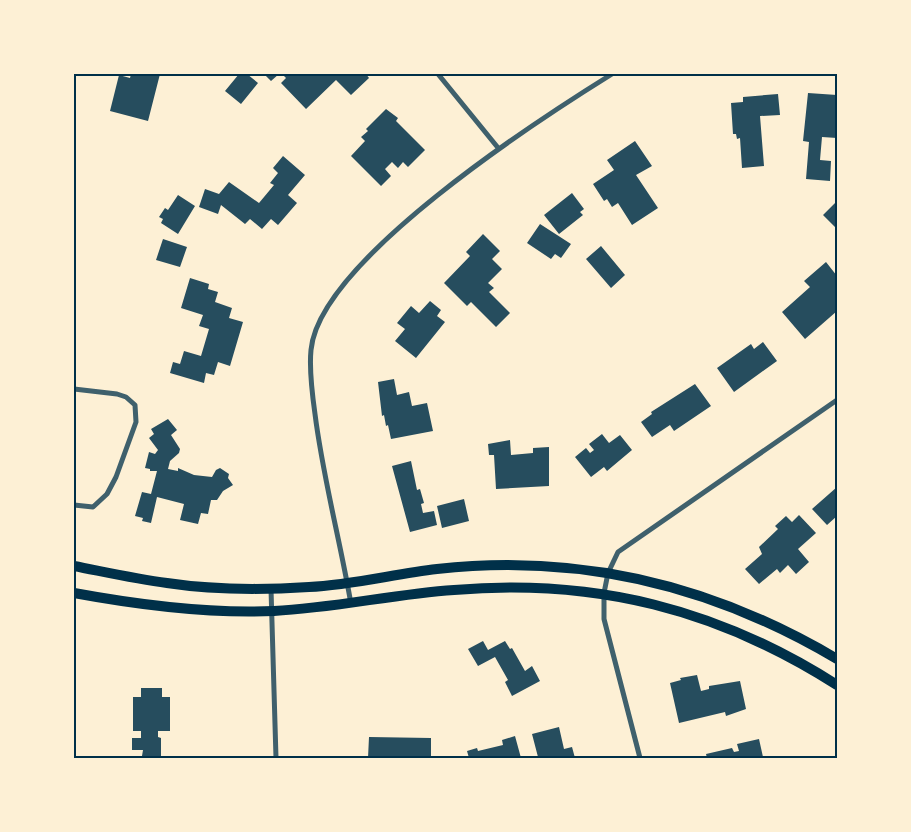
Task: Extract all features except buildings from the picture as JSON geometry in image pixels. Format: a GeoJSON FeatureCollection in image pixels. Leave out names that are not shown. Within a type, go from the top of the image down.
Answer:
{"type":"FeatureCollection","features":[{"type":"Feature","properties":{"kind":"main road"},"geometry":{"type":"LineString","coordinates":[[74,566],[167,583],[271,588],[348,583],[438,569],[489,566],[558,567],[608,573],[664,584],[728,605],[763,619],[837,659]]}},
{"type":"Feature","properties":{"kind":"main road"},"geometry":{"type":"LineString","coordinates":[[74,592],[185,608],[272,611],[352,604],[443,591],[487,588],[542,587],[604,593],[672,608],[710,621],[777,651],[837,685]]}},
{"type":"Feature","properties":{"kind":"street"},"geometry":{"type":"LineString","coordinates":[[438,74],[499,149]]}},
{"type":"Feature","properties":{"kind":"street"},"geometry":{"type":"LineString","coordinates":[[352,604],[320,457],[312,392],[310,350],[313,334],[328,302],[344,281],[384,242],[462,175],[612,74]]}},
{"type":"Feature","properties":{"kind":"street"},"geometry":{"type":"LineString","coordinates":[[74,389],[117,394],[126,398],[134,406],[136,422],[108,494],[93,507],[74,505]]}},
{"type":"Feature","properties":{"kind":"street"},"geometry":{"type":"LineString","coordinates":[[640,758],[604,619],[604,593],[608,573],[618,552],[837,400]]}},
{"type":"Feature","properties":{"kind":"street"},"geometry":{"type":"LineString","coordinates":[[271,588],[276,758]]}}]}
